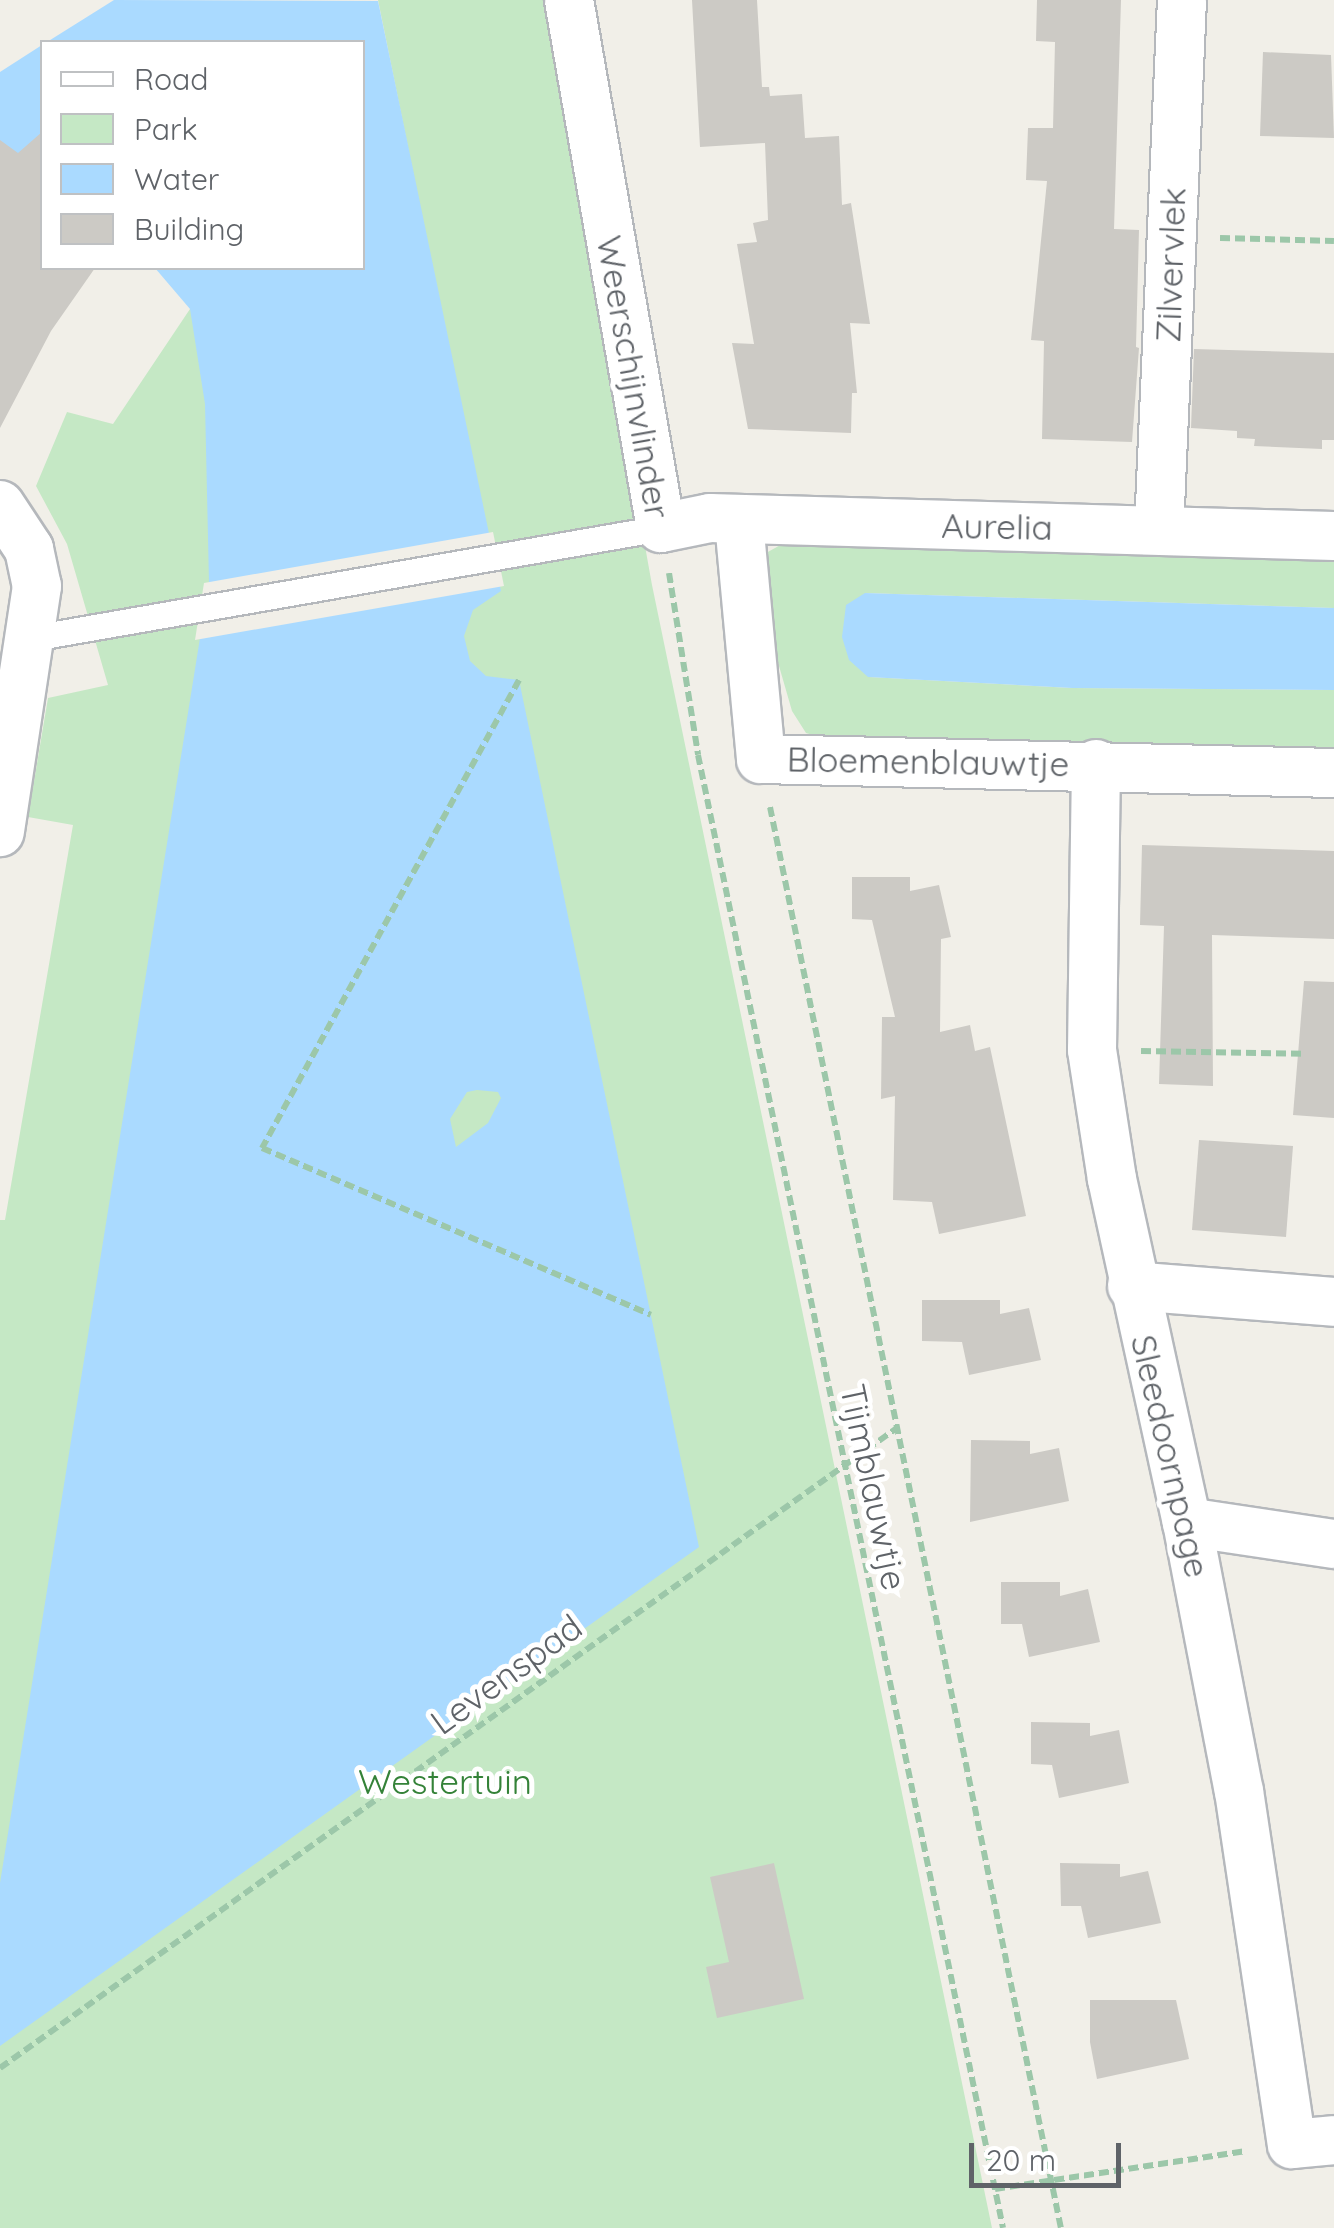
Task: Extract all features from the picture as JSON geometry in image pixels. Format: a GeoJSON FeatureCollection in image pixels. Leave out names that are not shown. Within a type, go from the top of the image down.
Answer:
{"type":"FeatureCollection","features":[{"type":"Feature","properties":{"kind":"street","name":"Weerschijnvlinder"},"geometry":{"type":"LineString","coordinates":[[569,0],[662,528]]}},
{"type":"Feature","properties":{"kind":"street","name":"Zilvervlek"},"geometry":{"type":"LineString","coordinates":[[1158,530],[1182,0]]}},
{"type":"Feature","properties":{"kind":"street"},"geometry":{"type":"LineString","coordinates":[[0,505],[29,549],[37,586],[0,832]]}},
{"type":"Feature","properties":{"kind":"street","name":"Aurelia"},"geometry":{"type":"LineString","coordinates":[[662,528],[710,518],[740,522],[1334,536]]}},
{"type":"Feature","properties":{"kind":"street","name":"Bloemenblauwtje"},"geometry":{"type":"LineString","coordinates":[[740,522],[761,758],[1096,764],[1334,774]]}},
{"type":"Feature","properties":{"kind":"street","name":"Sleedoornpage"},"geometry":{"type":"LineString","coordinates":[[1096,764],[1092,1050],[1132,1286],[1187,1522],[1313,2142]]}},
{"type":"Feature","properties":{"kind":"street"},"geometry":{"type":"LineString","coordinates":[[1132,1286],[1334,1302]]}},
{"type":"Feature","properties":{"kind":"street"},"geometry":{"type":"LineString","coordinates":[[1187,1522],[1334,1544]]}},
{"type":"Feature","properties":{"kind":"lane"},"geometry":{"type":"LineString","coordinates":[[32,638],[182,615],[662,528]]}},
{"type":"Feature","properties":{"kind":"path"},"geometry":{"type":"LineString","coordinates":[[1171,239],[1334,242]]}},
{"type":"Feature","properties":{"kind":"path","name":"Weerschijnvlinder"},"geometry":{"type":"LineString","coordinates":[[662,528],[698,755]]}},
{"type":"Feature","properties":{"kind":"path"},"geometry":{"type":"LineString","coordinates":[[519,680],[262,1148],[651,1315]]}},
{"type":"Feature","properties":{"kind":"path","name":"Tijmblauwtje"},"geometry":{"type":"LineString","coordinates":[[698,755],[1004,2228]]}},
{"type":"Feature","properties":{"kind":"path"},"geometry":{"type":"LineString","coordinates":[[761,758],[1060,2228]]}},
{"type":"Feature","properties":{"kind":"path"},"geometry":{"type":"LineString","coordinates":[[1092,1050],[1305,1054]]}},
{"type":"Feature","properties":{"kind":"path","name":"Levenspad"},"geometry":{"type":"LineString","coordinates":[[0,2068],[897,1428]]}},
{"type":"Feature","properties":{"kind":"path"},"geometry":{"type":"LineString","coordinates":[[995,2189],[1313,2142]]}},
{"type":"Feature","properties":{"kind":"green space","name":"Westertuin"},"geometry":{"type":"Polygon","coordinates":[[[378,0],[547,0],[652,585],[992,2228],[0,2228],[0,1220],[5,1220],[73,825],[28,817],[48,698],[108,685],[67,544],[36,486],[67,412],[113,424],[190,309],[432,266],[378,0]]]}},
{"type":"Feature","properties":{"kind":"green space"},"geometry":{"type":"Polygon","coordinates":[[[784,543],[1334,559],[1334,608],[865,593],[869,677],[1072,688],[1334,690],[1334,759],[833,741],[806,733],[792,711],[777,659],[763,579],[766,553],[784,543]]]}},
{"type":"Feature","properties":{"kind":"water"},"geometry":{"type":"Polygon","coordinates":[[[114,0],[378,1],[501,591],[473,610],[464,636],[470,661],[486,676],[519,680],[699,1547],[0,2046],[0,1883],[209,582],[205,404],[190,309],[157,270],[365,270],[365,40],[50,40],[114,0]],[[467,1092],[450,1119],[456,1147],[488,1123],[501,1098],[498,1092],[467,1092]]]}},
{"type":"Feature","properties":{"kind":"water"},"geometry":{"type":"Polygon","coordinates":[[[40,46],[40,172],[0,141],[0,72],[40,46]]]}},
{"type":"Feature","properties":{"kind":"water"},"geometry":{"type":"Polygon","coordinates":[[[865,593],[1334,608],[1334,690],[1072,688],[868,677],[849,660],[842,637],[846,605],[865,593]]]}},
{"type":"Feature","properties":{"kind":"pier"},"geometry":{"type":"Polygon","coordinates":[[[493,532],[504,586],[195,640],[204,583],[493,532]]]}},
{"type":"Feature","properties":{"kind":"building"},"geometry":{"type":"Polygon","coordinates":[[[692,0],[757,0],[762,87],[769,87],[770,96],[802,94],[805,138],[839,136],[842,205],[851,203],[870,324],[850,323],[857,393],[852,393],[851,433],[748,429],[732,343],[754,344],[737,244],[757,242],[753,223],[768,220],[765,143],[700,147],[692,0]]]}},
{"type":"Feature","properties":{"kind":"building"},"geometry":{"type":"Polygon","coordinates":[[[1037,0],[1121,0],[1114,229],[1139,230],[1139,348],[1132,442],[1042,439],[1044,341],[1031,340],[1047,181],[1026,180],[1028,128],[1053,128],[1055,42],[1036,41],[1037,0]]]}},
{"type":"Feature","properties":{"kind":"building"},"geometry":{"type":"Polygon","coordinates":[[[1263,52],[1331,55],[1334,138],[1260,136],[1263,52]]]}},
{"type":"Feature","properties":{"kind":"building"},"geometry":{"type":"Polygon","coordinates":[[[40,134],[40,270],[94,270],[51,331],[0,428],[0,140],[18,153],[40,134]]]}},
{"type":"Feature","properties":{"kind":"building"},"geometry":{"type":"Polygon","coordinates":[[[1194,349],[1334,353],[1334,440],[1322,440],[1322,449],[1254,446],[1255,439],[1237,438],[1237,431],[1191,428],[1194,349]]]}},
{"type":"Feature","properties":{"kind":"building"},"geometry":{"type":"Polygon","coordinates":[[[1142,845],[1334,851],[1334,939],[1212,935],[1213,1086],[1159,1084],[1164,926],[1140,925],[1142,845]]]}},
{"type":"Feature","properties":{"kind":"building"},"geometry":{"type":"Polygon","coordinates":[[[852,877],[910,877],[910,891],[939,885],[951,937],[941,939],[940,1032],[970,1025],[975,1051],[990,1047],[1026,1216],[939,1234],[932,1202],[893,1200],[895,1096],[881,1099],[882,1017],[895,1017],[872,920],[852,919],[852,877]]]}},
{"type":"Feature","properties":{"kind":"building"},"geometry":{"type":"Polygon","coordinates":[[[1304,981],[1334,982],[1334,1118],[1293,1115],[1304,981]]]}},
{"type":"Feature","properties":{"kind":"building"},"geometry":{"type":"Polygon","coordinates":[[[1199,1140],[1293,1146],[1286,1237],[1192,1230],[1199,1140]]]}},
{"type":"Feature","properties":{"kind":"building"},"geometry":{"type":"Polygon","coordinates":[[[922,1300],[1000,1300],[1000,1314],[1029,1308],[1041,1360],[969,1375],[962,1342],[922,1341],[922,1300]]]}},
{"type":"Feature","properties":{"kind":"building"},"geometry":{"type":"Polygon","coordinates":[[[971,1440],[1030,1441],[1030,1454],[1059,1448],[1069,1501],[970,1522],[971,1440]]]}},
{"type":"Feature","properties":{"kind":"building"},"geometry":{"type":"Polygon","coordinates":[[[1001,1582],[1060,1582],[1060,1596],[1088,1589],[1100,1642],[1029,1657],[1022,1624],[1001,1624],[1001,1582]]]}},
{"type":"Feature","properties":{"kind":"building"},"geometry":{"type":"Polygon","coordinates":[[[1031,1722],[1090,1723],[1090,1736],[1119,1730],[1129,1783],[1059,1798],[1052,1765],[1031,1764],[1031,1722]]]}},
{"type":"Feature","properties":{"kind":"building"},"geometry":{"type":"Polygon","coordinates":[[[774,1863],[804,1999],[717,2018],[706,1967],[729,1962],[710,1877],[774,1863]]]}},
{"type":"Feature","properties":{"kind":"building"},"geometry":{"type":"Polygon","coordinates":[[[1060,1863],[1120,1864],[1120,1877],[1148,1871],[1161,1923],[1088,1938],[1081,1906],[1061,1906],[1060,1863]]]}},
{"type":"Feature","properties":{"kind":"building"},"geometry":{"type":"Polygon","coordinates":[[[1090,2000],[1176,2000],[1189,2059],[1097,2079],[1090,2042],[1090,2000]]]}}]}
